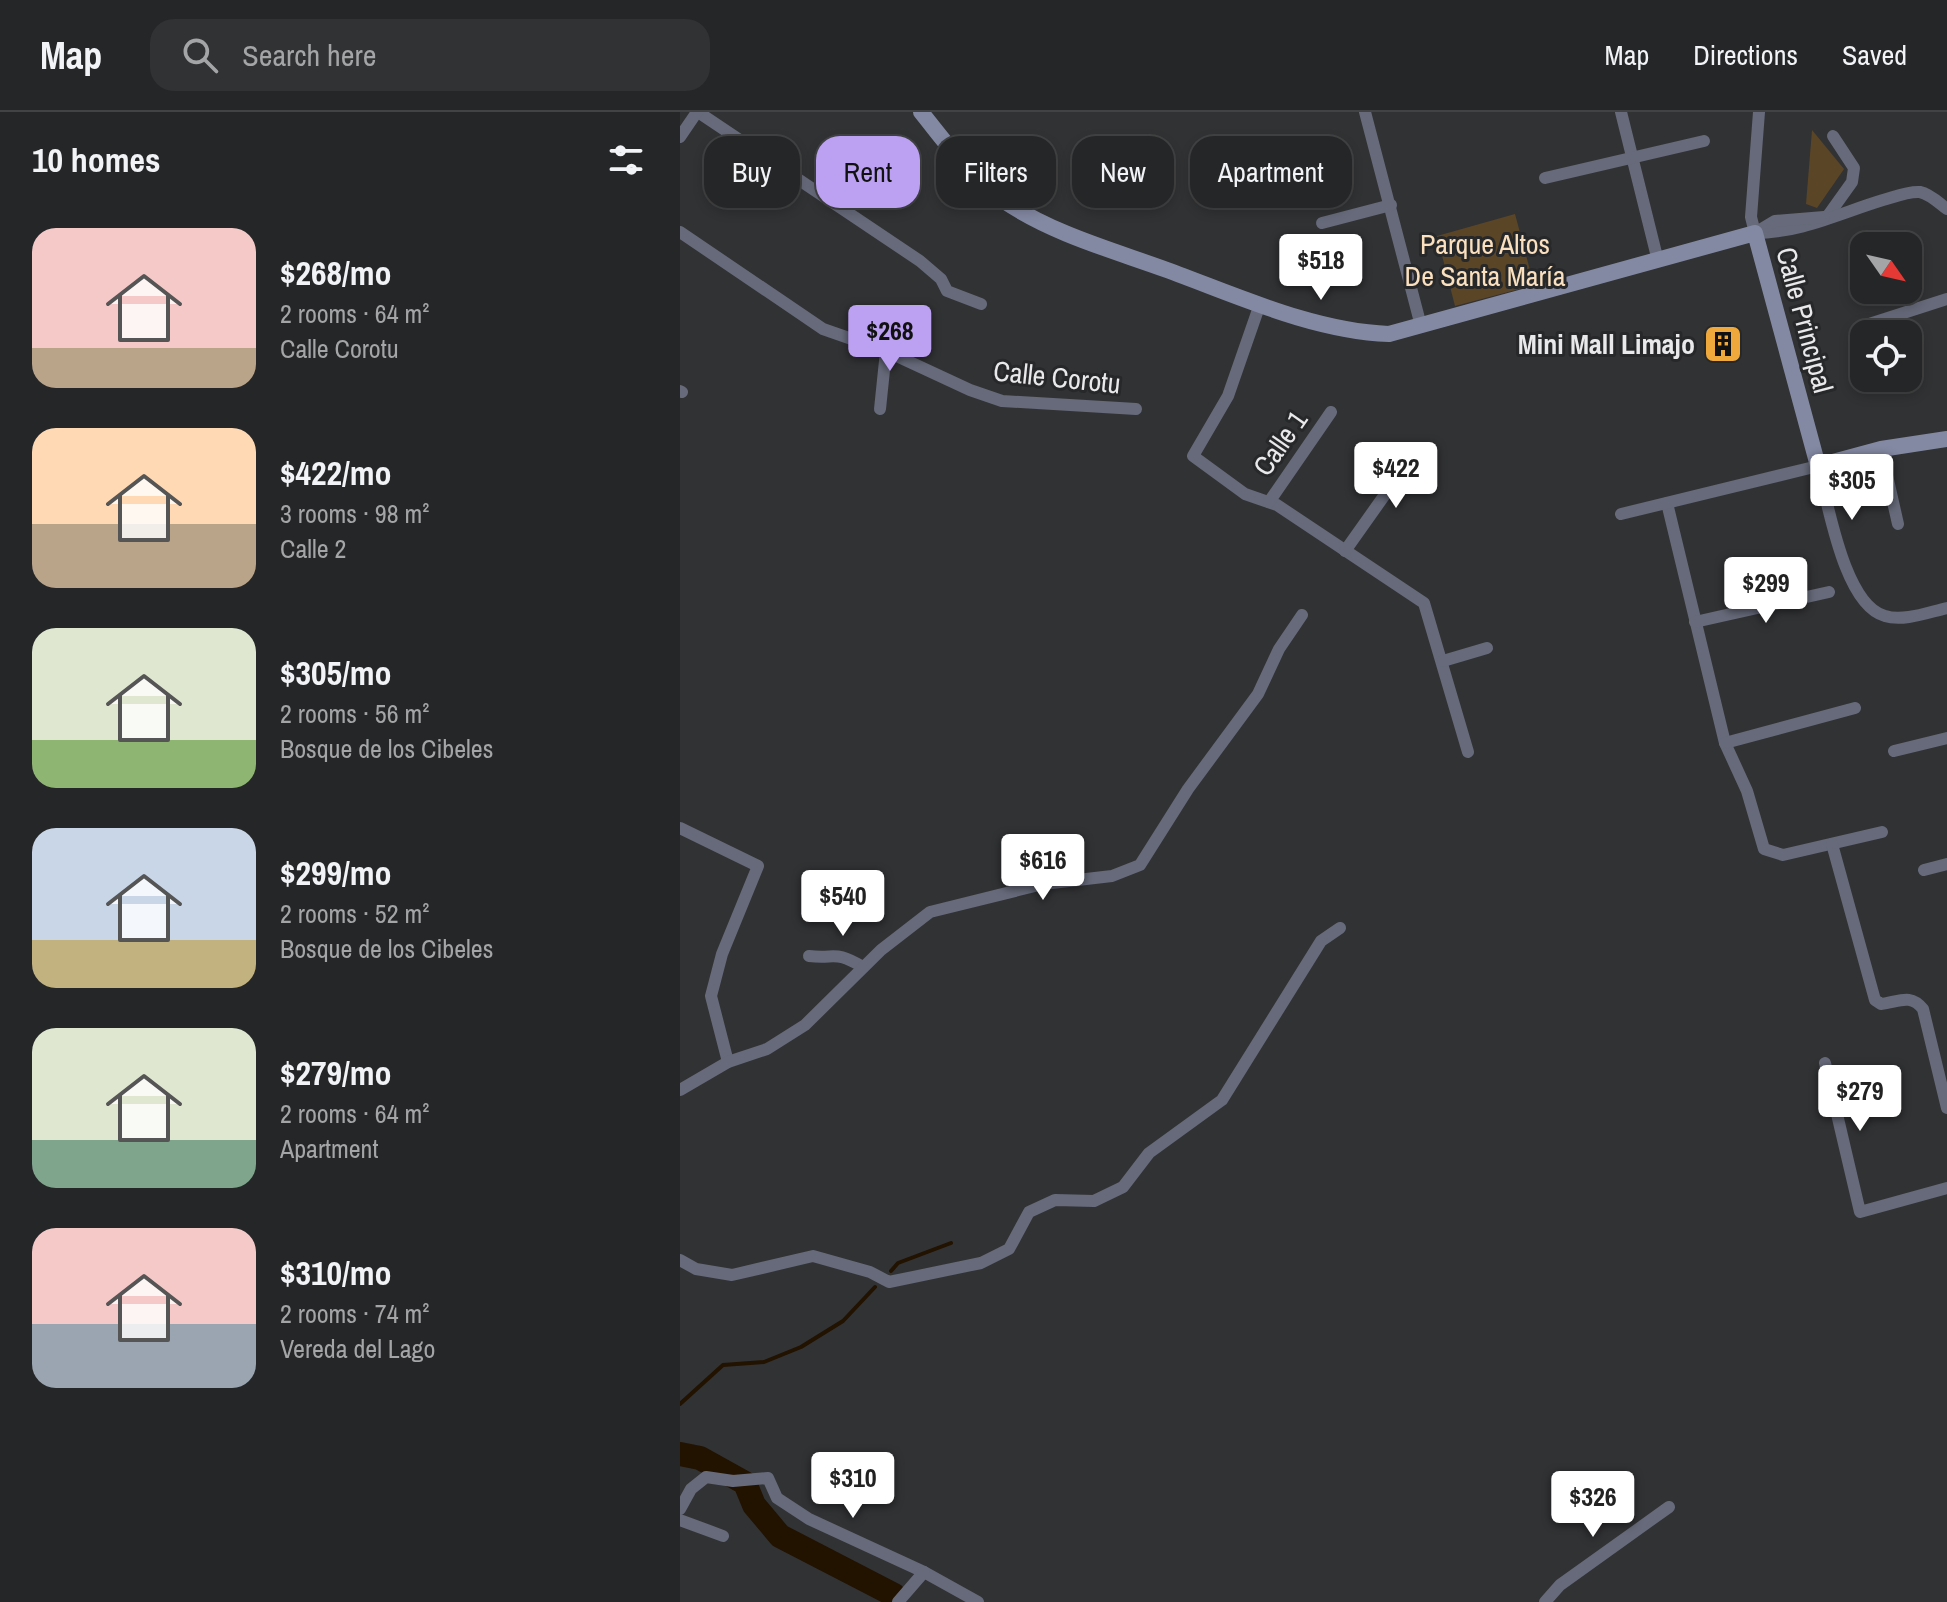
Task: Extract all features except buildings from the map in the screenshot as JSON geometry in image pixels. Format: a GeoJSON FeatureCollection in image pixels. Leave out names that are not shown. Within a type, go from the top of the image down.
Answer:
{"type":"FeatureCollection","features":[{"type":"Feature","properties":{"kind":"street"},"geometry":{"type":"LineString","coordinates":[[680,137],[697,112],[920,261],[941,279],[947,291],[981,304]]}},
{"type":"Feature","properties":{"kind":"street","name":"Calle Principal"},"geometry":{"type":"LineString","coordinates":[[921,112],[963,164],[1003,200],[1040,221],[1260,304],[1352,333],[1389,334],[1657,257],[1755,233],[1818,466]]}},
{"type":"Feature","properties":{"kind":"street"},"geometry":{"type":"LineString","coordinates":[[1365,112],[1421,326]]}},
{"type":"Feature","properties":{"kind":"street"},"geometry":{"type":"LineString","coordinates":[[1621,112],[1657,257]]}},
{"type":"Feature","properties":{"kind":"street"},"geometry":{"type":"LineString","coordinates":[[1759,112],[1751,217],[1755,233],[1775,221],[1827,217],[1910,193],[1928,195],[1947,209]]}},
{"type":"Feature","properties":{"kind":"street"},"geometry":{"type":"LineString","coordinates":[[1827,217],[1852,182],[1854,168],[1833,136]]}},
{"type":"Feature","properties":{"kind":"street"},"geometry":{"type":"LineString","coordinates":[[1545,178],[1704,141]]}},
{"type":"Feature","properties":{"kind":"street"},"geometry":{"type":"LineString","coordinates":[[1322,223],[1391,205]]}},
{"type":"Feature","properties":{"kind":"street","name":"Calle Corotu"},"geometry":{"type":"LineString","coordinates":[[680,232],[823,329],[886,351],[1002,401],[1136,409]]}},
{"type":"Feature","properties":{"kind":"street"},"geometry":{"type":"LineString","coordinates":[[1882,320],[1947,299]]}},
{"type":"Feature","properties":{"kind":"street"},"geometry":{"type":"LineString","coordinates":[[1260,304],[1228,396],[1193,456],[1245,494],[1269,502],[1424,603],[1468,752]]}},
{"type":"Feature","properties":{"kind":"street"},"geometry":{"type":"LineString","coordinates":[[880,409],[886,351]]}},
{"type":"Feature","properties":{"kind":"street","name":"Calle 1"},"geometry":{"type":"LineString","coordinates":[[1269,502],[1331,412]]}},
{"type":"Feature","properties":{"kind":"street"},"geometry":{"type":"LineString","coordinates":[[1621,514],[1881,449],[1947,439]]}},
{"type":"Feature","properties":{"kind":"street"},"geometry":{"type":"LineString","coordinates":[[1345,551],[1418,448]]}},
{"type":"Feature","properties":{"kind":"street"},"geometry":{"type":"LineString","coordinates":[[1881,449],[1898,524]]}},
{"type":"Feature","properties":{"kind":"street"},"geometry":{"type":"LineString","coordinates":[[1818,466],[1844,565],[1868,607],[1886,617],[1947,608]]}},
{"type":"Feature","properties":{"kind":"street"},"geometry":{"type":"LineString","coordinates":[[1667,503],[1725,743],[1747,791],[1764,849],[1783,855],[1882,832]]}},
{"type":"Feature","properties":{"kind":"street"},"geometry":{"type":"LineString","coordinates":[[1695,622],[1829,592]]}},
{"type":"Feature","properties":{"kind":"street"},"geometry":{"type":"LineString","coordinates":[[680,1090],[728,1062],[767,1049],[805,1025],[863,967],[930,912],[1043,884],[1112,876],[1140,865],[1188,789],[1258,694],[1279,649],[1302,615]]}},
{"type":"Feature","properties":{"kind":"street"},"geometry":{"type":"LineString","coordinates":[[1443,661],[1487,648]]}},
{"type":"Feature","properties":{"kind":"street"},"geometry":{"type":"LineString","coordinates":[[1725,743],[1855,708]]}},
{"type":"Feature","properties":{"kind":"street"},"geometry":{"type":"LineString","coordinates":[[1894,751],[1947,738]]}},
{"type":"Feature","properties":{"kind":"street"},"geometry":{"type":"LineString","coordinates":[[680,828],[758,866],[722,954],[711,996],[728,1062]]}},
{"type":"Feature","properties":{"kind":"street"},"geometry":{"type":"LineString","coordinates":[[1832,844],[1875,1000],[1881,1004],[1908,998],[1923,1009],[1947,1108]]}},
{"type":"Feature","properties":{"kind":"street"},"geometry":{"type":"LineString","coordinates":[[1924,870],[1947,864]]}},
{"type":"Feature","properties":{"kind":"street"},"geometry":{"type":"LineString","coordinates":[[680,1260],[696,1269],[732,1275],[813,1256],[870,1272],[889,1282],[981,1263],[1009,1249],[1029,1212],[1055,1200],[1094,1201],[1123,1187],[1149,1153],[1222,1100],[1321,941],[1340,928]]}},
{"type":"Feature","properties":{"kind":"street"},"geometry":{"type":"LineString","coordinates":[[809,956],[837,955],[863,967]]}},
{"type":"Feature","properties":{"kind":"street"},"geometry":{"type":"LineString","coordinates":[[1825,1063],[1860,1212],[1947,1188]]}},
{"type":"Feature","properties":{"kind":"street"},"geometry":{"type":"LineString","coordinates":[[680,1509],[691,1489],[706,1477],[733,1481],[768,1478],[777,1498],[809,1519],[924,1572],[978,1602]]}},
{"type":"Feature","properties":{"kind":"street"},"geometry":{"type":"LineString","coordinates":[[1545,1602],[1560,1585],[1669,1507]]}},
{"type":"Feature","properties":{"kind":"street"},"geometry":{"type":"LineString","coordinates":[[680,1520],[723,1536]]}},
{"type":"Feature","properties":{"kind":"street"},"geometry":{"type":"LineString","coordinates":[[898,1602],[924,1572]]}},
{"type":"Feature","properties":{"kind":"green space"},"geometry":{"type":"Polygon","coordinates":[[[1812,130],[1844,169],[1817,208],[1806,204],[1812,130]]]}},
{"type":"Feature","properties":{"kind":"green space","name":"Parque Altos De Santa María"},"geometry":{"type":"Polygon","coordinates":[[[1515,214],[1534,285],[1455,306],[1437,236],[1515,214]]]}},
{"type":"Feature","properties":{"kind":"waterway"},"geometry":{"type":"LineString","coordinates":[[891,1271],[898,1263],[951,1243]]}},
{"type":"Feature","properties":{"kind":"waterway"},"geometry":{"type":"LineString","coordinates":[[680,1404],[723,1365],[764,1362],[801,1347],[843,1321],[875,1287]]}},
{"type":"Feature","properties":{"kind":"waterway"},"geometry":{"type":"LineString","coordinates":[[680,1454],[700,1458],[745,1483],[754,1505],[780,1536],[894,1595]]}},
{"type":"Feature","properties":{"kind":"place","name":"Mini Mall Limajo"},"geometry":{"type":"Point","coordinates":[1723,344]}}]}
